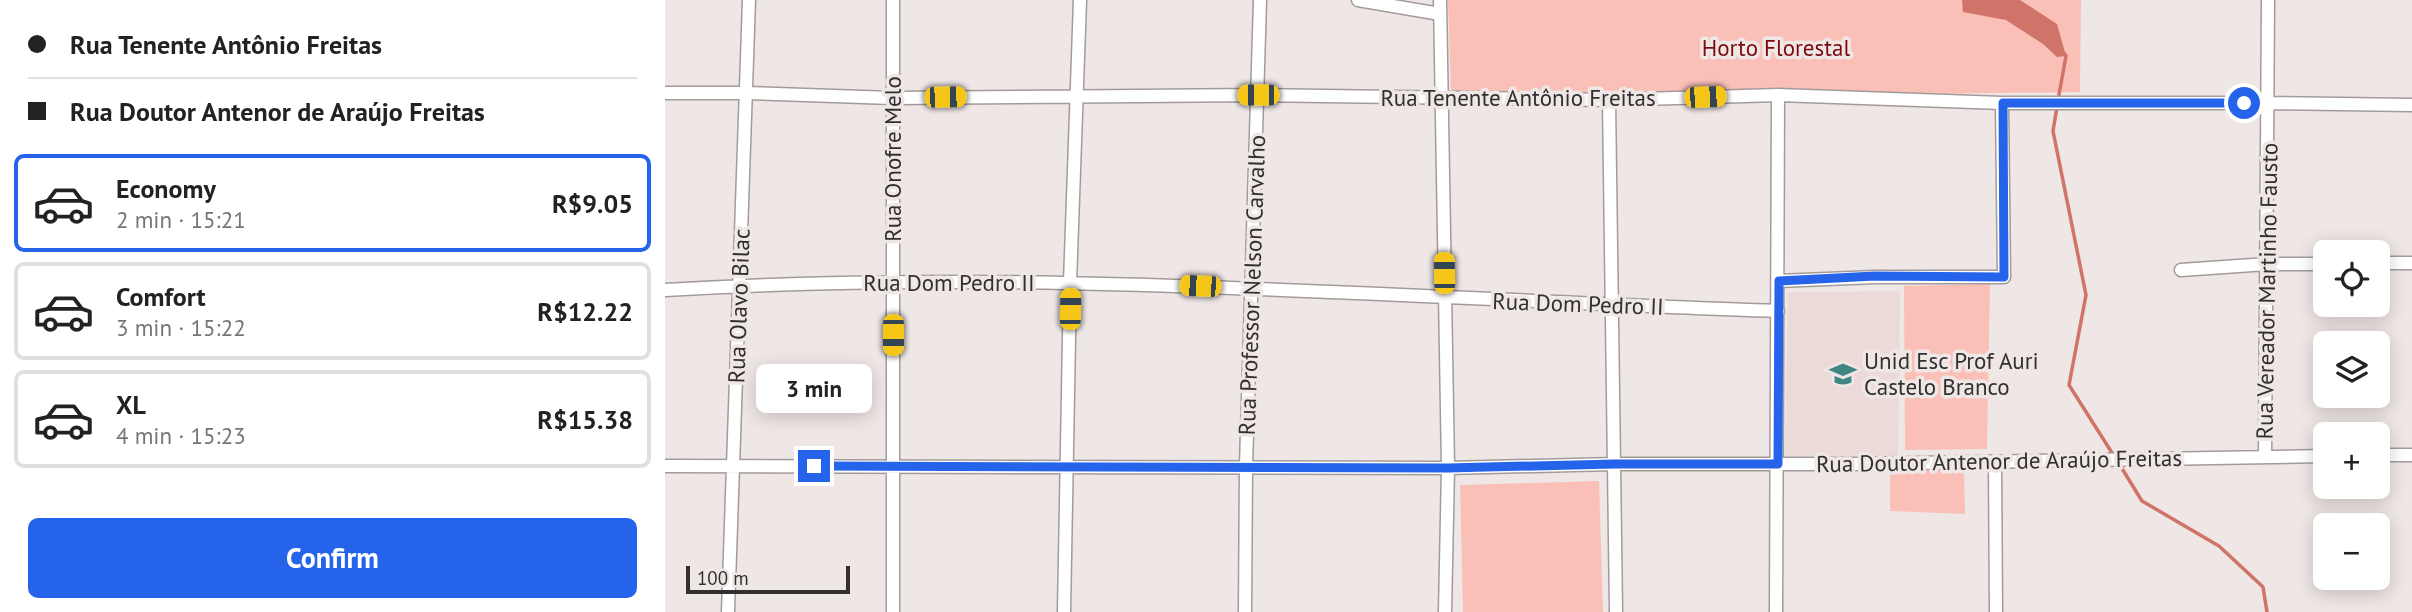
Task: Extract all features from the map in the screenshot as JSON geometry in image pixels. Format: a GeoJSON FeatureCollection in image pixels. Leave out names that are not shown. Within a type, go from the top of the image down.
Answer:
{"type":"FeatureCollection","features":[{"type":"Feature","properties":{"kind":"street","name":"Rua Olavo Bilac"},"geometry":{"type":"LineString","coordinates":[[728,612],[749,0]]}},
{"type":"Feature","properties":{"kind":"street","name":"Rua Onofre Melo"},"geometry":{"type":"LineString","coordinates":[[893,0],[893,612]]}},
{"type":"Feature","properties":{"kind":"street"},"geometry":{"type":"LineString","coordinates":[[1064,612],[1070,283],[1080,0]]}},
{"type":"Feature","properties":{"kind":"street","name":"Rua Professor Nelson Carvalho"},"geometry":{"type":"LineString","coordinates":[[1245,612],[1260,0]]}},
{"type":"Feature","properties":{"kind":"street"},"geometry":{"type":"LineString","coordinates":[[1358,0],[1440,14]]}},
{"type":"Feature","properties":{"kind":"street"},"geometry":{"type":"LineString","coordinates":[[1440,0],[1448,468],[1445,612]]}},
{"type":"Feature","properties":{"kind":"street","name":"Rua Vereador Martinho Fausto"},"geometry":{"type":"LineString","coordinates":[[2265,457],[2269,0]]}},
{"type":"Feature","properties":{"kind":"street","name":"Rua Tenente Antônio Freitas"},"geometry":{"type":"LineString","coordinates":[[665,93],[892,98],[1258,95],[1609,100],[1778,95],[2003,103],[2412,105]]}},
{"type":"Feature","properties":{"kind":"street"},"geometry":{"type":"LineString","coordinates":[[1776,612],[1778,95]]}},
{"type":"Feature","properties":{"kind":"street"},"geometry":{"type":"LineString","coordinates":[[1609,100],[1616,612]]}},
{"type":"Feature","properties":{"kind":"street"},"geometry":{"type":"LineString","coordinates":[[1779,281],[1875,276],[2004,277],[2003,103]]}},
{"type":"Feature","properties":{"kind":"street"},"geometry":{"type":"LineString","coordinates":[[2390,263],[2412,263]]}},
{"type":"Feature","properties":{"kind":"street"},"geometry":{"type":"LineString","coordinates":[[2181,270],[2313,264]]}},
{"type":"Feature","properties":{"kind":"street","name":"Rua Dom Pedro II"},"geometry":{"type":"LineString","coordinates":[[665,290],[893,282],[1070,283],[1252,288],[1778,312]]}},
{"type":"Feature","properties":{"kind":"street"},"geometry":{"type":"LineString","coordinates":[[2390,455],[2412,455]]}},
{"type":"Feature","properties":{"kind":"street","name":"Rua Doutor Antenor de Araújo Freitas"},"geometry":{"type":"LineString","coordinates":[[665,466],[1448,468],[2313,456]]}},
{"type":"Feature","properties":{"kind":"street"},"geometry":{"type":"LineString","coordinates":[[1995,462],[1996,612]]}},
{"type":"Feature","properties":{"kind":"shaded area"},"geometry":{"type":"Polygon","coordinates":[[[1962,0],[2020,0],[2057,24],[2066,56],[2057,57],[2043,44],[2006,20],[1963,12],[1962,0]]]}},
{"type":"Feature","properties":{"kind":"shaded area","name":"Unid Esc Prof Auri Castelo Branco"},"geometry":{"type":"Polygon","coordinates":[[[1900,291],[1898,456],[1785,456],[1788,292],[1900,291]]]}},
{"type":"Feature","properties":{"kind":"green space","name":"Horto Florestal"},"geometry":{"type":"Polygon","coordinates":[[[1448,0],[2081,0],[2080,92],[1781,96],[1451,94],[1448,0]]]}},
{"type":"Feature","properties":{"kind":"green space"},"geometry":{"type":"Polygon","coordinates":[[[1990,284],[1987,449],[1905,450],[1904,286],[1990,284]]]}},
{"type":"Feature","properties":{"kind":"green space"},"geometry":{"type":"Polygon","coordinates":[[[1890,469],[1964,470],[1965,514],[1890,511],[1890,469]]]}},
{"type":"Feature","properties":{"kind":"green space"},"geometry":{"type":"Polygon","coordinates":[[[1599,481],[1603,612],[1463,612],[1460,485],[1599,481]]]}},
{"type":"Feature","properties":{"kind":"waterway"},"geometry":{"type":"LineString","coordinates":[[2058,100],[2066,56],[2064,53]]}},
{"type":"Feature","properties":{"kind":"waterway"},"geometry":{"type":"LineString","coordinates":[[2057,107],[2053,131],[2086,295],[2069,385],[2114,456]]}},
{"type":"Feature","properties":{"kind":"waterway"},"geometry":{"type":"LineString","coordinates":[[2118,462],[2142,501],[2219,546],[2263,587],[2267,612]]}},
{"type":"Feature","properties":{"kind":"place","name":"Unid Esc Prof Auri Castelo Branco"},"geometry":{"type":"Point","coordinates":[1843,374]}},
{"type":"Feature","properties":{"kind":"route"},"geometry":{"type":"LineString","coordinates":[[814,466],[1448,468],[1778,464],[1779,281],[1875,276],[2004,277],[2003,103],[2244,103]]}}]}
